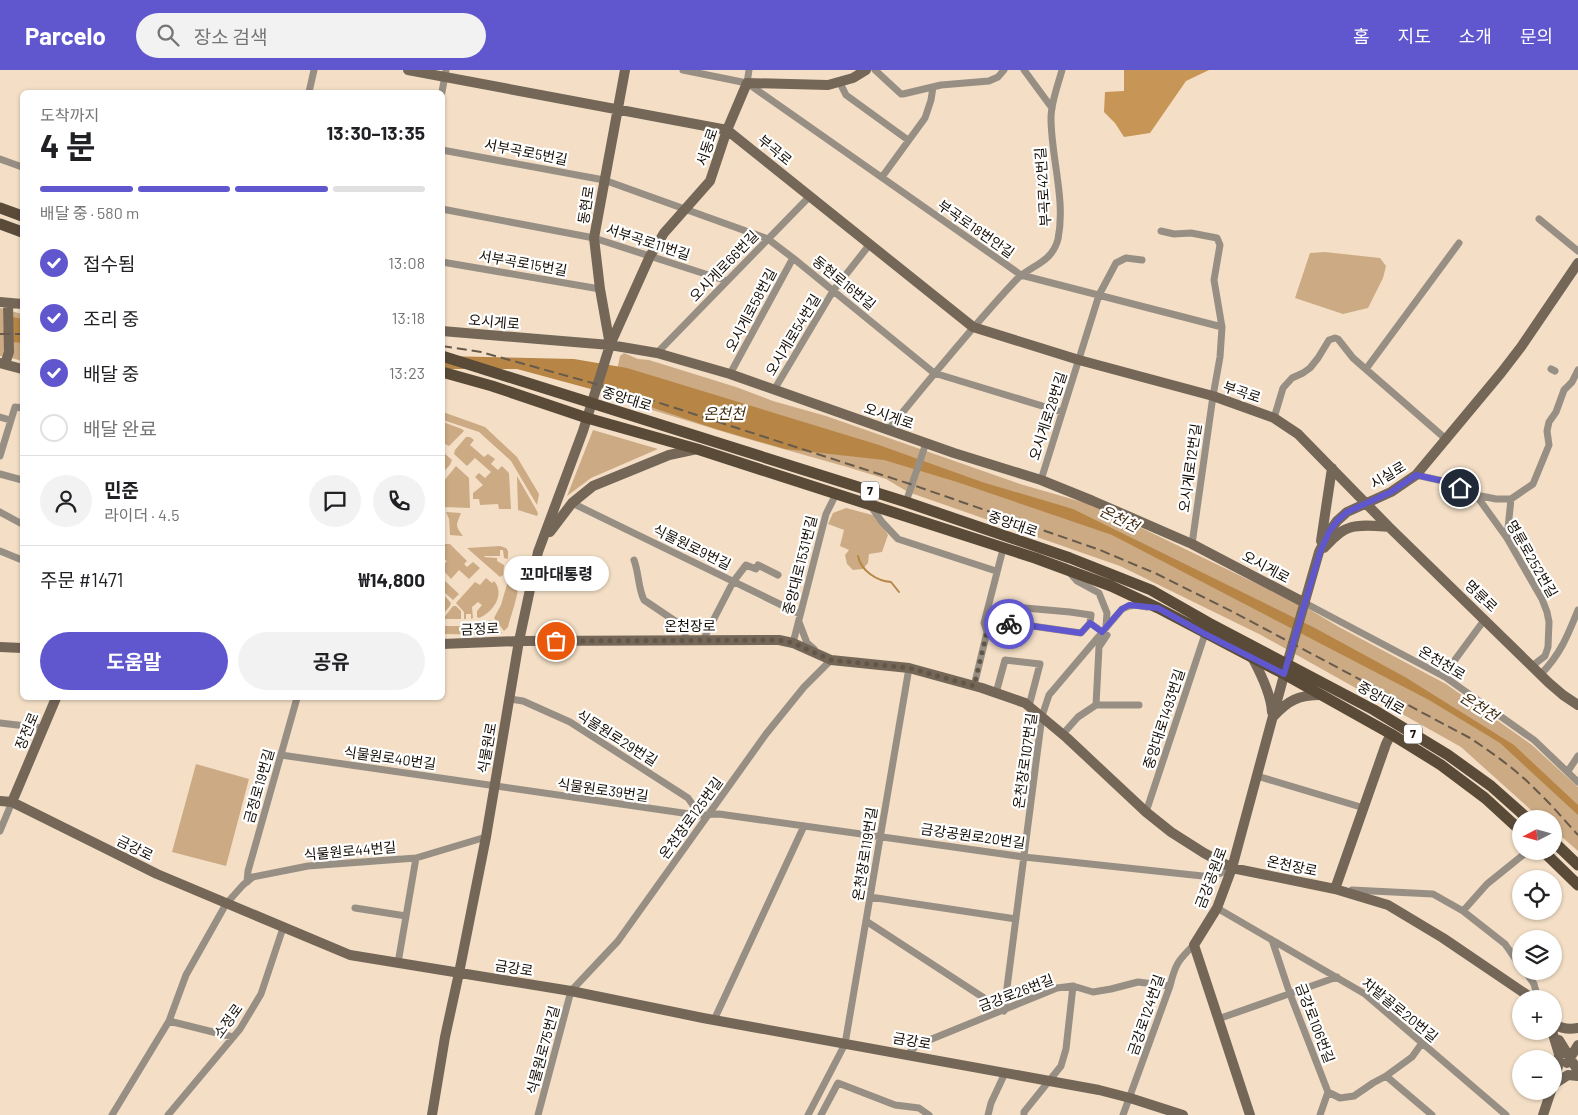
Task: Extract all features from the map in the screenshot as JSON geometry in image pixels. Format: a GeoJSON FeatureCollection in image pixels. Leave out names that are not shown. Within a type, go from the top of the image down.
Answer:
{"type":"FeatureCollection","features":[{"type":"Feature","properties":{"kind":"main road","name":"부곡로"},"geometry":{"type":"LineString","coordinates":[[408,70],[445,73],[728,130],[973,327],[1079,360],[1213,396],[1274,418],[1298,434],[1366,504]]}},
{"type":"Feature","properties":{"kind":"main road","name":"동현로"},"geometry":{"type":"LineString","coordinates":[[610,345],[600,289],[594,238],[625,70]]}},
{"type":"Feature","properties":{"kind":"main road"},"geometry":{"type":"LineString","coordinates":[[747,83],[828,85],[853,78],[866,70]]}},
{"type":"Feature","properties":{"kind":"main road","name":"서동로"},"geometry":{"type":"LineString","coordinates":[[593,399],[610,345],[650,256],[664,233],[710,181],[747,83]]}},
{"type":"Feature","properties":{"kind":"main road"},"geometry":{"type":"LineString","coordinates":[[0,208],[20,215]]}},
{"type":"Feature","properties":{"kind":"main road"},"geometry":{"type":"LineString","coordinates":[[0,224],[20,231]]}},
{"type":"Feature","properties":{"kind":"main road","name":"시실로"},"geometry":{"type":"LineString","coordinates":[[1286,669],[1320,552],[1329,532],[1347,512],[1391,492],[1416,475],[1447,440],[1521,347],[1578,263]]}},
{"type":"Feature","properties":{"kind":"main road"},"geometry":{"type":"LineString","coordinates":[[20,304],[6,305],[9,352],[2,363],[20,368]]}},
{"type":"Feature","properties":{"kind":"main road","name":"오시게로"},"geometry":{"type":"LineString","coordinates":[[445,331],[610,345],[657,353],[730,374],[926,443],[1041,480],[1093,500],[1192,544],[1304,605]]}},
{"type":"Feature","properties":{"kind":"main road","name":"중앙대로"},"geometry":{"type":"LineString","coordinates":[[445,357],[593,399],[700,437],[906,502],[1070,558],[1151,590],[1286,669],[1321,695],[1391,734],[1456,776],[1485,798],[1512,823]]}},
{"type":"Feature","properties":{"kind":"main road","name":"중앙대로"},"geometry":{"type":"LineString","coordinates":[[445,373],[836,494],[1067,569],[1111,586],[1158,608],[1253,659],[1286,669],[1374,710],[1448,755],[1491,786],[1518,810]]}},
{"type":"Feature","properties":{"kind":"main road","name":"식물원로"},"geometry":{"type":"LineString","coordinates":[[432,1115],[444,1036],[459,973],[486,837],[519,641],[538,552],[593,399]]}},
{"type":"Feature","properties":{"kind":"main road"},"geometry":{"type":"LineString","coordinates":[[538,552],[551,529],[572,503],[593,486],[668,455],[697,450]]}},
{"type":"Feature","properties":{"kind":"main road"},"geometry":{"type":"LineString","coordinates":[[1320,552],[1332,468]]}},
{"type":"Feature","properties":{"kind":"main road","name":"명륜로"},"geometry":{"type":"LineString","coordinates":[[1366,504],[1532,666],[1563,695],[1578,706]]}},
{"type":"Feature","properties":{"kind":"main road"},"geometry":{"type":"LineString","coordinates":[[1320,552],[1340,533],[1349,528],[1359,526],[1389,527]]}},
{"type":"Feature","properties":{"kind":"main road","name":"온천장로"},"geometry":{"type":"LineString","coordinates":[[519,641],[779,640],[793,643],[831,660],[909,668],[974,686],[1025,703],[1042,716],[1146,812],[1171,832],[1204,853],[1232,868],[1335,889],[1388,905],[1443,938],[1520,990]]}},
{"type":"Feature","properties":{"kind":"main road","name":"금정로"},"geometry":{"type":"LineString","coordinates":[[445,644],[519,641]]}},
{"type":"Feature","properties":{"kind":"main road"},"geometry":{"type":"LineString","coordinates":[[0,647],[20,648]]}},
{"type":"Feature","properties":{"kind":"main road"},"geometry":{"type":"LineString","coordinates":[[1253,659],[1272,705],[1273,717]]}},
{"type":"Feature","properties":{"kind":"main road","name":"금강공원로"},"geometry":{"type":"LineString","coordinates":[[1194,945],[1217,908],[1232,868],[1286,669]]}},
{"type":"Feature","properties":{"kind":"main road"},"geometry":{"type":"LineString","coordinates":[[1273,717],[1292,700],[1310,695],[1321,695]]}},
{"type":"Feature","properties":{"kind":"main road","name":"장전로"},"geometry":{"type":"LineString","coordinates":[[12,802],[55,700]]}},
{"type":"Feature","properties":{"kind":"main road"},"geometry":{"type":"LineString","coordinates":[[1335,889],[1391,734]]}},
{"type":"Feature","properties":{"kind":"main road","name":"금강로"},"geometry":{"type":"LineString","coordinates":[[0,801],[12,802],[157,874],[350,955],[572,991],[714,1020],[1050,1081],[1130,1098],[1183,1115]]}},
{"type":"Feature","properties":{"kind":"main road"},"geometry":{"type":"LineString","coordinates":[[1562,850],[1578,865]]}},
{"type":"Feature","properties":{"kind":"main road"},"geometry":{"type":"LineString","coordinates":[[1553,860],[1578,885]]}},
{"type":"Feature","properties":{"kind":"main road"},"geometry":{"type":"LineString","coordinates":[[1194,945],[1250,1115]]}},
{"type":"Feature","properties":{"kind":"main road"},"geometry":{"type":"LineString","coordinates":[[1562,1028],[1578,1028]]}},
{"type":"Feature","properties":{"kind":"main road"},"geometry":{"type":"LineString","coordinates":[[1559,1040],[1578,1071]]}},
{"type":"Feature","properties":{"kind":"main road"},"geometry":{"type":"LineString","coordinates":[[1562,1070],[1578,1045]]}},
{"type":"Feature","properties":{"kind":"main road"},"geometry":{"type":"LineString","coordinates":[[1562,1078],[1568,1075],[1578,1076]]}},
{"type":"Feature","properties":{"kind":"main road"},"geometry":{"type":"LineString","coordinates":[[1543,1115],[1548,1100]]}},
{"type":"Feature","properties":{"kind":"street"},"geometry":{"type":"LineString","coordinates":[[309,90],[314,70]]}},
{"type":"Feature","properties":{"kind":"street"},"geometry":{"type":"LineString","coordinates":[[683,70],[747,83],[749,70]]}},
{"type":"Feature","properties":{"kind":"street"},"geometry":{"type":"LineString","coordinates":[[875,70],[904,94],[933,87],[989,81],[998,78],[1004,70]]}},
{"type":"Feature","properties":{"kind":"street"},"geometry":{"type":"LineString","coordinates":[[1024,70],[1052,108]]}},
{"type":"Feature","properties":{"kind":"street","name":"부곡로42번길"},"geometry":{"type":"LineString","coordinates":[[888,430],[973,327],[1021,276],[1046,259],[1057,241],[1060,224],[1050,117],[1062,70]]}},
{"type":"Feature","properties":{"kind":"street"},"geometry":{"type":"LineString","coordinates":[[442,90],[445,73]]}},
{"type":"Feature","properties":{"kind":"street","name":"부곡로18번안길"},"geometry":{"type":"LineString","coordinates":[[747,83],[1021,276],[1222,327]]}},
{"type":"Feature","properties":{"kind":"street"},"geometry":{"type":"LineString","coordinates":[[840,83],[846,95],[908,140]]}},
{"type":"Feature","properties":{"kind":"street"},"geometry":{"type":"LineString","coordinates":[[882,177],[925,118],[933,87]]}},
{"type":"Feature","properties":{"kind":"street","name":"서부곡로5번길"},"geometry":{"type":"LineString","coordinates":[[445,151],[604,180]]}},
{"type":"Feature","properties":{"kind":"street"},"geometry":{"type":"LineString","coordinates":[[0,159],[20,166]]}},
{"type":"Feature","properties":{"kind":"street","name":"동현로16번길"},"geometry":{"type":"LineString","coordinates":[[604,180],[768,239],[934,373],[1062,412]]}},
{"type":"Feature","properties":{"kind":"street","name":"오시게로66번길"},"geometry":{"type":"LineString","coordinates":[[657,353],[810,196]]}},
{"type":"Feature","properties":{"kind":"street","name":"서부곡로11번길"},"geometry":{"type":"LineString","coordinates":[[445,210],[594,238],[727,281]]}},
{"type":"Feature","properties":{"kind":"street"},"geometry":{"type":"LineString","coordinates":[[1539,220],[1578,251]]}},
{"type":"Feature","properties":{"kind":"street","name":"오시게로12번길"},"geometry":{"type":"LineString","coordinates":[[1161,231],[1218,239],[1220,245],[1214,280],[1222,327],[1220,357],[1192,544]]}},
{"type":"Feature","properties":{"kind":"street"},"geometry":{"type":"LineString","coordinates":[[1366,369],[1459,243]]}},
{"type":"Feature","properties":{"kind":"street","name":"오시게로54번길"},"geometry":{"type":"LineString","coordinates":[[774,390],[834,291],[870,244]]}},
{"type":"Feature","properties":{"kind":"street","name":"오시게로58번길"},"geometry":{"type":"LineString","coordinates":[[730,374],[793,258]]}},
{"type":"Feature","properties":{"kind":"street"},"geometry":{"type":"LineString","coordinates":[[1079,360],[1099,296],[1116,263],[1126,258],[1142,260]]}},
{"type":"Feature","properties":{"kind":"street","name":"서부곡로15번길"},"geometry":{"type":"LineString","coordinates":[[445,263],[600,289]]}},
{"type":"Feature","properties":{"kind":"street"},"geometry":{"type":"LineString","coordinates":[[1274,418],[1283,388],[1292,378],[1310,368],[1332,338],[1338,339],[1353,358],[1447,440]]}},
{"type":"Feature","properties":{"kind":"street","name":"오시게로28번길"},"geometry":{"type":"LineString","coordinates":[[1041,480],[1079,360]]}},
{"type":"Feature","properties":{"kind":"street"},"geometry":{"type":"LineString","coordinates":[[1416,475],[1443,481],[1476,495],[1496,499],[1511,499],[1532,484],[1549,445],[1547,427],[1556,412],[1564,390],[1572,382],[1578,370]]}},
{"type":"Feature","properties":{"kind":"street"},"geometry":{"type":"LineString","coordinates":[[0,456],[15,407],[20,408]]}},
{"type":"Feature","properties":{"kind":"street"},"geometry":{"type":"LineString","coordinates":[[0,417],[10,420]]}},
{"type":"Feature","properties":{"kind":"street"},"geometry":{"type":"LineString","coordinates":[[906,502],[926,443]]}},
{"type":"Feature","properties":{"kind":"street"},"geometry":{"type":"LineString","coordinates":[[0,474],[20,479]]}},
{"type":"Feature","properties":{"kind":"street","name":"중앙대로1531번길"},"geometry":{"type":"LineString","coordinates":[[793,643],[826,514],[836,494]]}},
{"type":"Feature","properties":{"kind":"street","name":"명륜로252번길"},"geometry":{"type":"LineString","coordinates":[[1476,495],[1507,538],[1542,599],[1549,622],[1548,647],[1546,653],[1532,666]]}},
{"type":"Feature","properties":{"kind":"street"},"geometry":{"type":"LineString","coordinates":[[1507,538],[1511,499]]}},
{"type":"Feature","properties":{"kind":"street","name":"식물원로9번길"},"geometry":{"type":"LineString","coordinates":[[572,503],[733,582],[799,618]]}},
{"type":"Feature","properties":{"kind":"street"},"geometry":{"type":"LineString","coordinates":[[869,505],[898,539],[996,571]]}},
{"type":"Feature","properties":{"kind":"street"},"geometry":{"type":"LineString","coordinates":[[0,512],[20,523]]}},
{"type":"Feature","properties":{"kind":"street"},"geometry":{"type":"LineString","coordinates":[[974,686],[987,632],[984,623],[1003,549]]}},
{"type":"Feature","properties":{"kind":"street"},"geometry":{"type":"LineString","coordinates":[[0,551],[20,559]]}},
{"type":"Feature","properties":{"kind":"street"},"geometry":{"type":"LineString","coordinates":[[634,560],[644,600],[684,627],[686,640]]}},
{"type":"Feature","properties":{"kind":"street"},"geometry":{"type":"LineString","coordinates":[[703,640],[733,582],[746,565],[756,569],[758,565],[778,575]]}},
{"type":"Feature","properties":{"kind":"street"},"geometry":{"type":"LineString","coordinates":[[1062,735],[1078,717],[1096,705],[1099,647],[1106,635],[1104,629],[1107,613],[1099,593],[1077,582],[1067,569]]}},
{"type":"Feature","properties":{"kind":"street","name":"온천장로107번길"},"geometry":{"type":"LineString","coordinates":[[1004,1011],[1042,716],[1049,695],[1122,609],[1129,605],[1158,608]]}},
{"type":"Feature","properties":{"kind":"street","name":"온천천로"},"geometry":{"type":"LineString","coordinates":[[1304,605],[1443,676],[1534,740],[1578,782]]}},
{"type":"Feature","properties":{"kind":"street"},"geometry":{"type":"LineString","coordinates":[[1025,608],[1091,619],[1104,629]]}},
{"type":"Feature","properties":{"kind":"street"},"geometry":{"type":"LineString","coordinates":[[1541,674],[1563,645],[1578,610]]}},
{"type":"Feature","properties":{"kind":"street"},"geometry":{"type":"LineString","coordinates":[[799,618],[807,643],[819,655]]}},
{"type":"Feature","properties":{"kind":"street"},"geometry":{"type":"LineString","coordinates":[[987,632],[1000,625],[1018,624],[1081,633],[1091,619]]}},
{"type":"Feature","properties":{"kind":"street"},"geometry":{"type":"LineString","coordinates":[[1443,676],[1485,619]]}},
{"type":"Feature","properties":{"kind":"street","name":"중앙대로1493번길"},"geometry":{"type":"LineString","coordinates":[[1146,812],[1205,634]]}},
{"type":"Feature","properties":{"kind":"street","name":"온천장로125번길"},"geometry":{"type":"LineString","coordinates":[[572,991],[618,941],[704,815],[766,734],[779,712],[831,660]]}},
{"type":"Feature","properties":{"kind":"street"},"geometry":{"type":"LineString","coordinates":[[996,693],[1005,660],[1040,664],[1029,706]]}},
{"type":"Feature","properties":{"kind":"street","name":"온천장로119번길"},"geometry":{"type":"LineString","coordinates":[[808,1115],[845,1044],[909,668]]}},
{"type":"Feature","properties":{"kind":"street","name":"식물원로29번길"},"geometry":{"type":"LineString","coordinates":[[510,699],[522,701],[570,722],[688,798],[704,815]]}},
{"type":"Feature","properties":{"kind":"street","name":"금정로19번길"},"geometry":{"type":"LineString","coordinates":[[247,882],[248,871],[296,700]]}},
{"type":"Feature","properties":{"kind":"street","name":"중앙대로1493번길"},"geometry":{"type":"LineString","coordinates":[[1096,705],[1139,705]]}},
{"type":"Feature","properties":{"kind":"street"},"geometry":{"type":"LineString","coordinates":[[0,723],[43,728]]}},
{"type":"Feature","properties":{"kind":"street","name":"식물원로40번길"},"geometry":{"type":"LineString","coordinates":[[281,755],[495,787]]}},
{"type":"Feature","properties":{"kind":"street"},"geometry":{"type":"LineString","coordinates":[[1568,771],[1578,756]]}},
{"type":"Feature","properties":{"kind":"street"},"geometry":{"type":"LineString","coordinates":[[1257,776],[1364,808]]}},
{"type":"Feature","properties":{"kind":"street","name":"식물원로39번길"},"geometry":{"type":"LineString","coordinates":[[495,787],[704,815]]}},
{"type":"Feature","properties":{"kind":"street","name":"장전로"},"geometry":{"type":"LineString","coordinates":[[0,831],[12,802]]}},
{"type":"Feature","properties":{"kind":"street","name":"금강공원로20번길"},"geometry":{"type":"LineString","coordinates":[[704,815],[719,814],[1024,857],[1212,877],[1232,868]]}},
{"type":"Feature","properties":{"kind":"street"},"geometry":{"type":"LineString","coordinates":[[714,1020],[804,826]]}},
{"type":"Feature","properties":{"kind":"street","name":"식물원로44번길"},"geometry":{"type":"LineString","coordinates":[[112,1115],[169,1021],[186,975],[226,904],[247,882],[254,877],[308,866],[416,858],[486,837]]}},
{"type":"Feature","properties":{"kind":"street"},"geometry":{"type":"LineString","coordinates":[[398,963],[416,858]]}},
{"type":"Feature","properties":{"kind":"street"},"geometry":{"type":"LineString","coordinates":[[1463,911],[1487,884],[1517,860]]}},
{"type":"Feature","properties":{"kind":"street"},"geometry":{"type":"LineString","coordinates":[[1335,889],[1433,894],[1463,911],[1505,944],[1512,954]]}},
{"type":"Feature","properties":{"kind":"street"},"geometry":{"type":"LineString","coordinates":[[870,897],[1016,919]]}},
{"type":"Feature","properties":{"kind":"street"},"geometry":{"type":"LineString","coordinates":[[355,908],[406,916]]}},
{"type":"Feature","properties":{"kind":"street","name":"차밭골로20번길"},"geometry":{"type":"LineString","coordinates":[[1217,908],[1365,994],[1506,1115]]}},
{"type":"Feature","properties":{"kind":"street"},"geometry":{"type":"LineString","coordinates":[[866,921],[1004,1011]]}},
{"type":"Feature","properties":{"kind":"street","name":"소정로"},"geometry":{"type":"LineString","coordinates":[[168,1115],[240,1029],[261,994],[283,928]]}},
{"type":"Feature","properties":{"kind":"street","name":"금강로106번길"},"geometry":{"type":"LineString","coordinates":[[1272,940],[1290,994],[1328,1092]]}},
{"type":"Feature","properties":{"kind":"street","name":"금강로124번길"},"geometry":{"type":"LineString","coordinates":[[1123,1115],[1170,986],[1175,967],[1182,956],[1194,945]]}},
{"type":"Feature","properties":{"kind":"street"},"geometry":{"type":"LineString","coordinates":[[1218,1019],[1337,977]]}},
{"type":"Feature","properties":{"kind":"street","name":"금강로26번길"},"geometry":{"type":"LineString","coordinates":[[908,1054],[918,1045],[1057,988],[1073,986],[1093,992],[1138,982],[1170,986]]}},
{"type":"Feature","properties":{"kind":"street"},"geometry":{"type":"LineString","coordinates":[[1024,1115],[1061,1066],[1066,1049],[1073,986]]}},
{"type":"Feature","properties":{"kind":"street","name":"식물원로75번길"},"geometry":{"type":"LineString","coordinates":[[538,1115],[572,991]]}},
{"type":"Feature","properties":{"kind":"street"},"geometry":{"type":"LineString","coordinates":[[169,1021],[233,1037]]}},
{"type":"Feature","properties":{"kind":"street"},"geometry":{"type":"LineString","coordinates":[[1320,1115],[1328,1092],[1340,1098],[1354,1096],[1386,1076],[1412,1056],[1422,1044]]}},
{"type":"Feature","properties":{"kind":"street"},"geometry":{"type":"LineString","coordinates":[[988,1115],[991,1103],[1005,1073]]}},
{"type":"Feature","properties":{"kind":"street"},"geometry":{"type":"LineString","coordinates":[[1386,1076],[1432,1115]]}},
{"type":"Feature","properties":{"kind":"street"},"geometry":{"type":"LineString","coordinates":[[821,1115],[838,1083],[895,1105],[919,1108],[928,1115]]}},
{"type":"Feature","properties":{"kind":"shaded area"},"geometry":{"type":"Polygon","coordinates":[[[1124,70],[1209,70],[1186,81],[1150,133],[1124,137],[1115,123],[1104,112],[1105,92],[1124,91],[1124,70]]]}},
{"type":"Feature","properties":{"kind":"shaded area"},"geometry":{"type":"Polygon","coordinates":[[[1325,252],[1380,258],[1386,266],[1383,278],[1368,308],[1343,314],[1295,298],[1310,253],[1325,252]]]}},
{"type":"Feature","properties":{"kind":"shaded area"},"geometry":{"type":"Polygon","coordinates":[[[0,308],[20,313],[20,360],[0,356],[0,308]]]}},
{"type":"Feature","properties":{"kind":"shaded area"},"geometry":{"type":"Polygon","coordinates":[[[624,353],[638,359],[649,360],[736,387],[773,401],[826,416],[1020,484],[1096,506],[1307,608],[1446,684],[1532,745],[1578,787],[1578,851],[1562,837],[1562,810],[1531,810],[1461,747],[1261,635],[1120,566],[908,492],[886,479],[613,398],[620,356],[624,353]]]}},
{"type":"Feature","properties":{"kind":"shaded area"},"geometry":{"type":"Polygon","coordinates":[[[445,413],[485,427],[517,457],[539,494],[537,505],[511,461],[479,432],[445,421],[445,413]]]}},
{"type":"Feature","properties":{"kind":"shaded area"},"geometry":{"type":"Polygon","coordinates":[[[445,423],[464,431],[449,446],[445,444],[445,423]]]}},
{"type":"Feature","properties":{"kind":"shaded area"},"geometry":{"type":"Polygon","coordinates":[[[593,430],[658,449],[591,478],[567,496],[593,430]]]}},
{"type":"Feature","properties":{"kind":"shaded area"},"geometry":{"type":"Polygon","coordinates":[[[466,437],[474,440],[470,445],[484,457],[488,454],[495,459],[491,464],[498,470],[502,466],[509,473],[511,509],[499,509],[498,504],[480,505],[479,499],[473,499],[473,493],[483,485],[475,477],[479,473],[485,478],[491,472],[475,458],[467,466],[454,454],[466,437]]]}},
{"type":"Feature","properties":{"kind":"shaded area"},"geometry":{"type":"Polygon","coordinates":[[[445,454],[452,460],[445,470],[445,454]]]}},
{"type":"Feature","properties":{"kind":"shaded area"},"geometry":{"type":"Polygon","coordinates":[[[456,466],[469,478],[470,508],[445,507],[445,480],[456,466]]]}},
{"type":"Feature","properties":{"kind":"shaded area"},"geometry":{"type":"Polygon","coordinates":[[[517,476],[537,511],[537,516],[518,510],[517,476]]]}},
{"type":"Feature","properties":{"kind":"shaded area"},"geometry":{"type":"Polygon","coordinates":[[[846,508],[876,516],[888,535],[882,552],[869,554],[868,563],[863,569],[853,570],[847,564],[845,555],[849,550],[840,546],[844,530],[828,524],[833,513],[846,508]]]}},
{"type":"Feature","properties":{"kind":"shaded area"},"geometry":{"type":"Polygon","coordinates":[[[446,512],[461,513],[457,524],[463,536],[450,535],[449,519],[446,512]]]}},
{"type":"Feature","properties":{"kind":"shaded area"},"geometry":{"type":"Polygon","coordinates":[[[445,544],[450,544],[467,561],[464,564],[467,567],[473,562],[480,568],[469,579],[459,570],[451,579],[445,572],[445,564],[447,561],[445,560],[445,544]]]}},
{"type":"Feature","properties":{"kind":"shaded area"},"geometry":{"type":"Polygon","coordinates":[[[500,546],[508,551],[508,559],[504,558],[503,550],[500,550],[500,556],[484,557],[497,558],[497,561],[504,565],[503,575],[500,577],[467,548],[500,546]]]}},
{"type":"Feature","properties":{"kind":"shaded area"},"geometry":{"type":"Polygon","coordinates":[[[513,563],[519,576],[519,584],[508,627],[504,631],[494,618],[501,605],[513,563]]]}},
{"type":"Feature","properties":{"kind":"shaded area"},"geometry":{"type":"Polygon","coordinates":[[[486,578],[492,583],[494,581],[497,586],[499,592],[496,603],[489,612],[479,618],[477,617],[477,611],[482,605],[478,602],[472,607],[473,618],[471,619],[471,614],[466,614],[466,619],[464,619],[464,612],[456,603],[475,582],[480,585],[486,578]]]}},
{"type":"Feature","properties":{"kind":"shaded area"},"geometry":{"type":"Polygon","coordinates":[[[445,581],[459,594],[453,600],[445,593],[445,581]]]}},
{"type":"Feature","properties":{"kind":"shaded area"},"geometry":{"type":"Polygon","coordinates":[[[445,596],[451,603],[445,612],[445,596]]]}},
{"type":"Feature","properties":{"kind":"shaded area"},"geometry":{"type":"Polygon","coordinates":[[[453,606],[456,606],[461,611],[461,619],[445,619],[453,606]]]}},
{"type":"Feature","properties":{"kind":"shaded area"},"geometry":{"type":"Polygon","coordinates":[[[490,620],[494,622],[502,633],[495,635],[445,634],[445,626],[475,626],[490,620]]]}},
{"type":"Feature","properties":{"kind":"shaded area"},"geometry":{"type":"Polygon","coordinates":[[[196,764],[249,779],[226,866],[172,852],[196,764]]]}},
{"type":"Feature","properties":{"kind":"water"},"geometry":{"type":"Polygon","coordinates":[[[13,317],[20,319],[20,343],[11,342],[3,332],[13,317]]]}},
{"type":"Feature","properties":{"kind":"water","name":"온천천"},"geometry":{"type":"Polygon","coordinates":[[[445,356],[574,359],[627,368],[879,445],[982,482],[1073,509],[1313,627],[1405,677],[1514,745],[1578,805],[1578,815],[1500,743],[1429,700],[1112,535],[957,482],[884,460],[785,449],[716,429],[624,398],[517,369],[445,369],[445,356]]]}},
{"type":"Feature","properties":{"kind":"waterway"},"geometry":{"type":"LineString","coordinates":[[858,556],[866,571],[880,580],[891,582],[899,592]]}},
{"type":"Feature","properties":{"kind":"railway"},"geometry":{"type":"LineString","coordinates":[[0,334],[20,334]]}},
{"type":"Feature","properties":{"kind":"railway"},"geometry":{"type":"LineString","coordinates":[[445,346],[481,352],[632,394],[910,484],[1100,550],[1157,574],[1235,613],[1470,738],[1522,777],[1578,835]]}},
{"type":"Feature","properties":{"kind":"way so far"},"geometry":{"type":"LineString","coordinates":[[556,641],[779,640],[793,643],[831,660],[909,668],[974,686],[987,632],[1000,625],[1009,624]]}},
{"type":"Feature","properties":{"kind":"place","name":"꼬마대통령"},"geometry":{"type":"Point","coordinates":[556,641]}},
{"type":"Feature","properties":{"kind":"route"},"geometry":{"type":"LineString","coordinates":[[1009,624],[1081,633],[1090,623],[1102,632],[1122,609],[1129,605],[1158,608],[1284,674],[1320,552],[1329,532],[1337,521],[1347,512],[1378,499],[1416,475],[1443,481],[1460,488]]}}]}
